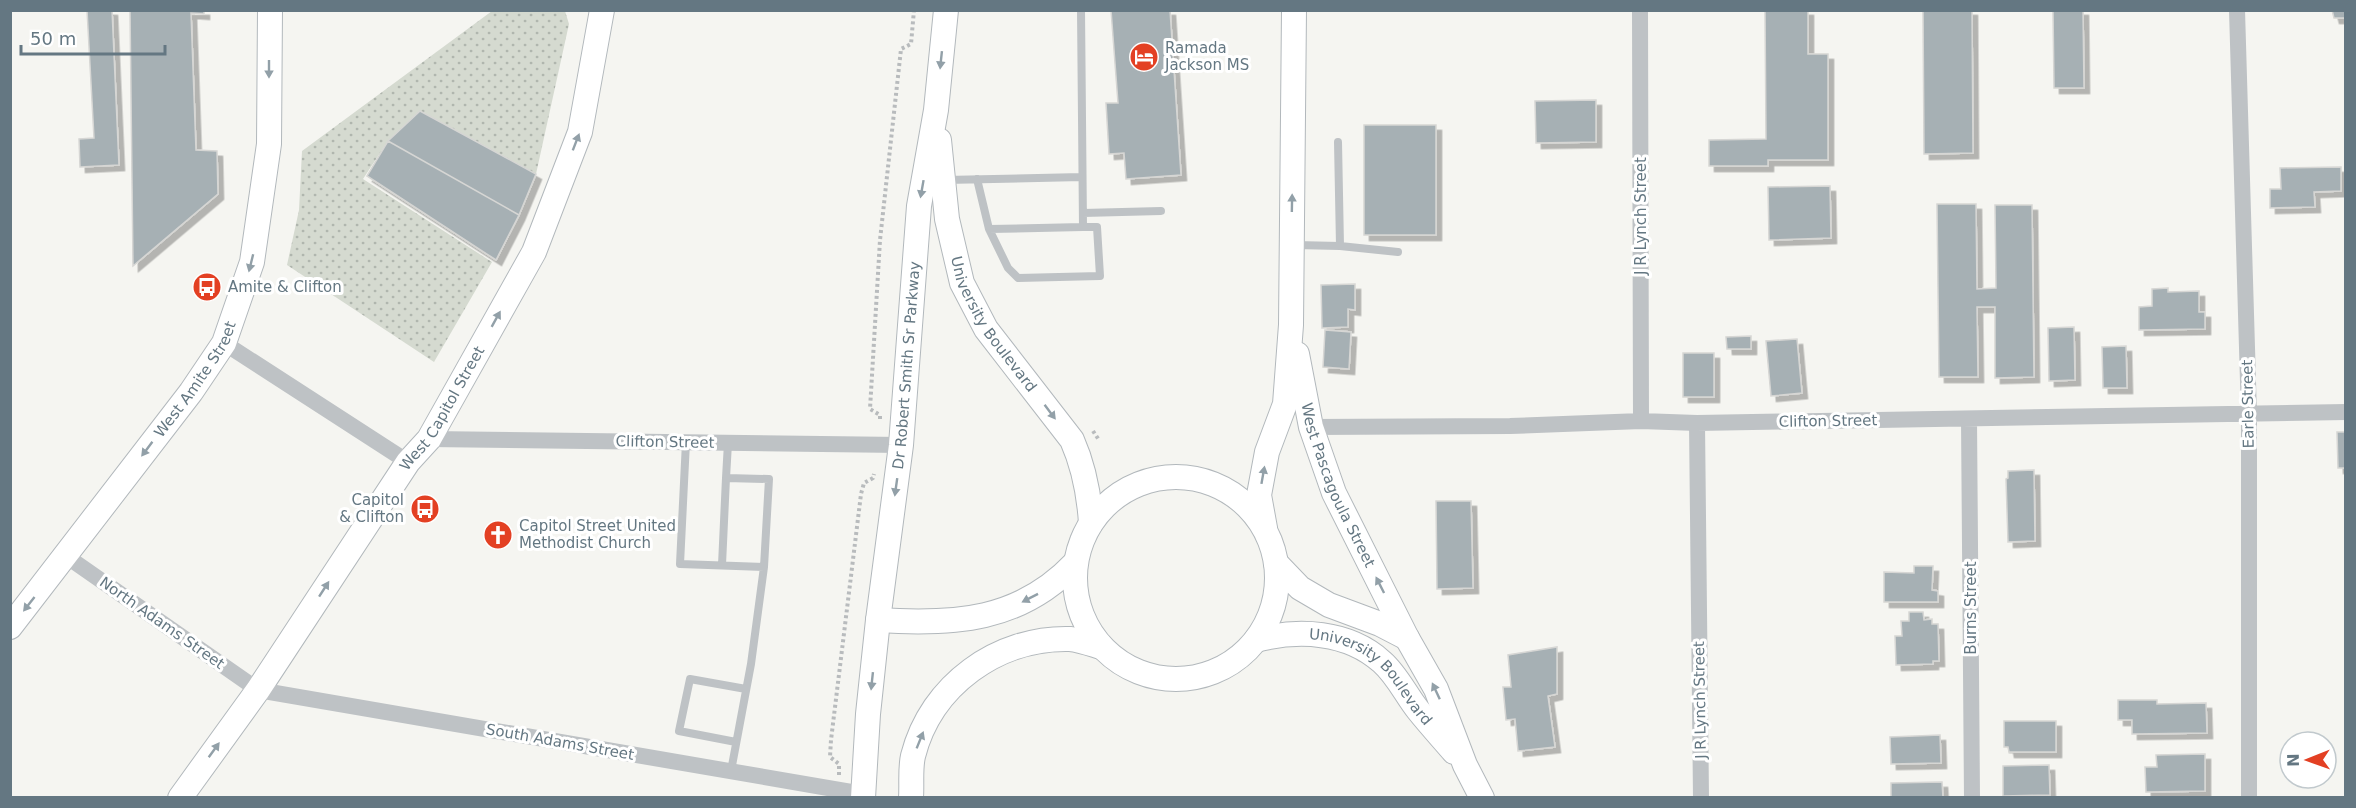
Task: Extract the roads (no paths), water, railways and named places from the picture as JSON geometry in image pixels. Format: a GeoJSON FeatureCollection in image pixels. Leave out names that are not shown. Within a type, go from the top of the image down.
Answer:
{"type":"FeatureCollection","features":[{"type":"Feature","properties":{"kind":"main road","name":"West Amite Street"},"geometry":{"type":"LineString","coordinates":[[10,627],[191,392],[224,342],[252,262],[269,144],[270,10]]}},
{"type":"Feature","properties":{"kind":"main road","name":"West Capitol Street"},"geometry":{"type":"LineString","coordinates":[[180,798],[258,690],[408,462],[429,439],[534,252],[580,132],[602,10]]}},
{"type":"Feature","properties":{"kind":"main road"},"geometry":{"type":"LineString","coordinates":[[936,110],[946,10]]}},
{"type":"Feature","properties":{"kind":"main road","name":"West Pascagoula Street"},"geometry":{"type":"LineString","coordinates":[[1266,532],[1259,495],[1267,452],[1285,404],[1291,325],[1294,10]]}},
{"type":"Feature","properties":{"kind":"main road","name":"University Boulevard"},"geometry":{"type":"LineString","coordinates":[[936,110],[947,219],[962,283],[986,329],[1072,440],[1081,460],[1089,491],[1091,523]]}},
{"type":"Feature","properties":{"kind":"main road","name":"Dr Robert Smith Sr Parkway"},"geometry":{"type":"LineString","coordinates":[[863,796],[878,620],[902,445],[919,206],[936,110]]}},
{"type":"Feature","properties":{"kind":"main road","name":"West Pascagoula Street"},"geometry":{"type":"LineString","coordinates":[[1291,325],[1311,427],[1334,494],[1407,638]]}},
{"type":"Feature","properties":{"kind":"main road"},"geometry":{"type":"LineString","coordinates":[[1168,477],[1187,477],[1225,489],[1254,514],[1266,532],[1276,563],[1277,587],[1268,620],[1256,640],[1227,666],[1202,677],[1172,680],[1140,674],[1115,660],[1101,647],[1082,617],[1075,588],[1076,562],[1082,541],[1101,509],[1120,493],[1144,482],[1168,477]]}},
{"type":"Feature","properties":{"kind":"main road"},"geometry":{"type":"LineString","coordinates":[[878,620],[919,622],[984,615],[1030,600],[1058,580],[1076,562]]}},
{"type":"Feature","properties":{"kind":"main road"},"geometry":{"type":"LineString","coordinates":[[1276,563],[1300,588],[1329,604],[1380,624],[1407,638]]}},
{"type":"Feature","properties":{"kind":"main road","name":"University Boulevard"},"geometry":{"type":"LineString","coordinates":[[1256,640],[1280,634],[1310,633],[1350,642],[1371,653],[1385,664],[1418,710],[1465,765]]}},
{"type":"Feature","properties":{"kind":"main road","name":"University Boulevard"},"geometry":{"type":"LineString","coordinates":[[1407,638],[1436,689],[1465,765],[1482,798]]}},
{"type":"Feature","properties":{"kind":"main road"},"geometry":{"type":"LineString","coordinates":[[911,798],[913,757],[931,712],[955,684],[983,660],[1013,646],[1037,640],[1072,639],[1101,647]]}},
{"type":"Feature","properties":{"kind":"street","name":"J R Lynch Street"},"geometry":{"type":"LineString","coordinates":[[1640,10],[1641,421]]}},
{"type":"Feature","properties":{"kind":"street","name":"Earle Street"},"geometry":{"type":"LineString","coordinates":[[2237,10],[2249,415],[2249,798]]}},
{"type":"Feature","properties":{"kind":"street"},"geometry":{"type":"LineString","coordinates":[[224,342],[408,462]]}},
{"type":"Feature","properties":{"kind":"street","name":"Clifton Street"},"geometry":{"type":"LineString","coordinates":[[1311,427],[1510,426],[1641,421],[1697,423],[2346,412]]}},
{"type":"Feature","properties":{"kind":"street","name":"Burns Street"},"geometry":{"type":"LineString","coordinates":[[1969,419],[1972,798]]}},
{"type":"Feature","properties":{"kind":"street","name":"J R Lynch Street"},"geometry":{"type":"LineString","coordinates":[[1697,423],[1701,798]]}},
{"type":"Feature","properties":{"kind":"street","name":"Clifton Street"},"geometry":{"type":"LineString","coordinates":[[429,439],[902,445]]}},
{"type":"Feature","properties":{"kind":"street","name":"North Adams Street"},"geometry":{"type":"LineString","coordinates":[[66,556],[258,690]]}},
{"type":"Feature","properties":{"kind":"street","name":"South Adams Street"},"geometry":{"type":"LineString","coordinates":[[258,690],[731,771],[863,796]]}},
{"type":"Feature","properties":{"kind":"lane"},"geometry":{"type":"LineString","coordinates":[[1081,10],[1083,226]]}},
{"type":"Feature","properties":{"kind":"lane"},"geometry":{"type":"LineString","coordinates":[[1338,142],[1340,246]]}},
{"type":"Feature","properties":{"kind":"lane"},"geometry":{"type":"LineString","coordinates":[[944,180],[1082,177]]}},
{"type":"Feature","properties":{"kind":"lane"},"geometry":{"type":"LineString","coordinates":[[977,179],[989,229],[1008,268],[1018,278],[1100,276],[1097,226],[989,229]]}},
{"type":"Feature","properties":{"kind":"lane"},"geometry":{"type":"LineString","coordinates":[[1083,213],[1161,211]]}},
{"type":"Feature","properties":{"kind":"lane"},"geometry":{"type":"LineString","coordinates":[[1291,244],[1398,252]]}},
{"type":"Feature","properties":{"kind":"lane"},"geometry":{"type":"LineString","coordinates":[[686,442],[680,564],[764,567]]}},
{"type":"Feature","properties":{"kind":"lane"},"geometry":{"type":"LineString","coordinates":[[722,566],[728,442]]}},
{"type":"Feature","properties":{"kind":"lane"},"geometry":{"type":"LineString","coordinates":[[726,478],[769,479],[764,567],[746,690],[731,771]]}},
{"type":"Feature","properties":{"kind":"lane"},"geometry":{"type":"LineString","coordinates":[[736,742],[679,731],[690,679],[746,690]]}},
{"type":"Feature","properties":{"kind":"place","name":"Ramada Jackson MS"},"geometry":{"type":"Point","coordinates":[1144,57]}},
{"type":"Feature","properties":{"kind":"place","name":"Amite & Clifton"},"geometry":{"type":"Point","coordinates":[207,287]}},
{"type":"Feature","properties":{"kind":"place","name":"Capitol & Clifton"},"geometry":{"type":"Point","coordinates":[425,509]}},
{"type":"Feature","properties":{"kind":"place","name":"Capitol Street United Methodist Church"},"geometry":{"type":"Point","coordinates":[498,535]}}]}
